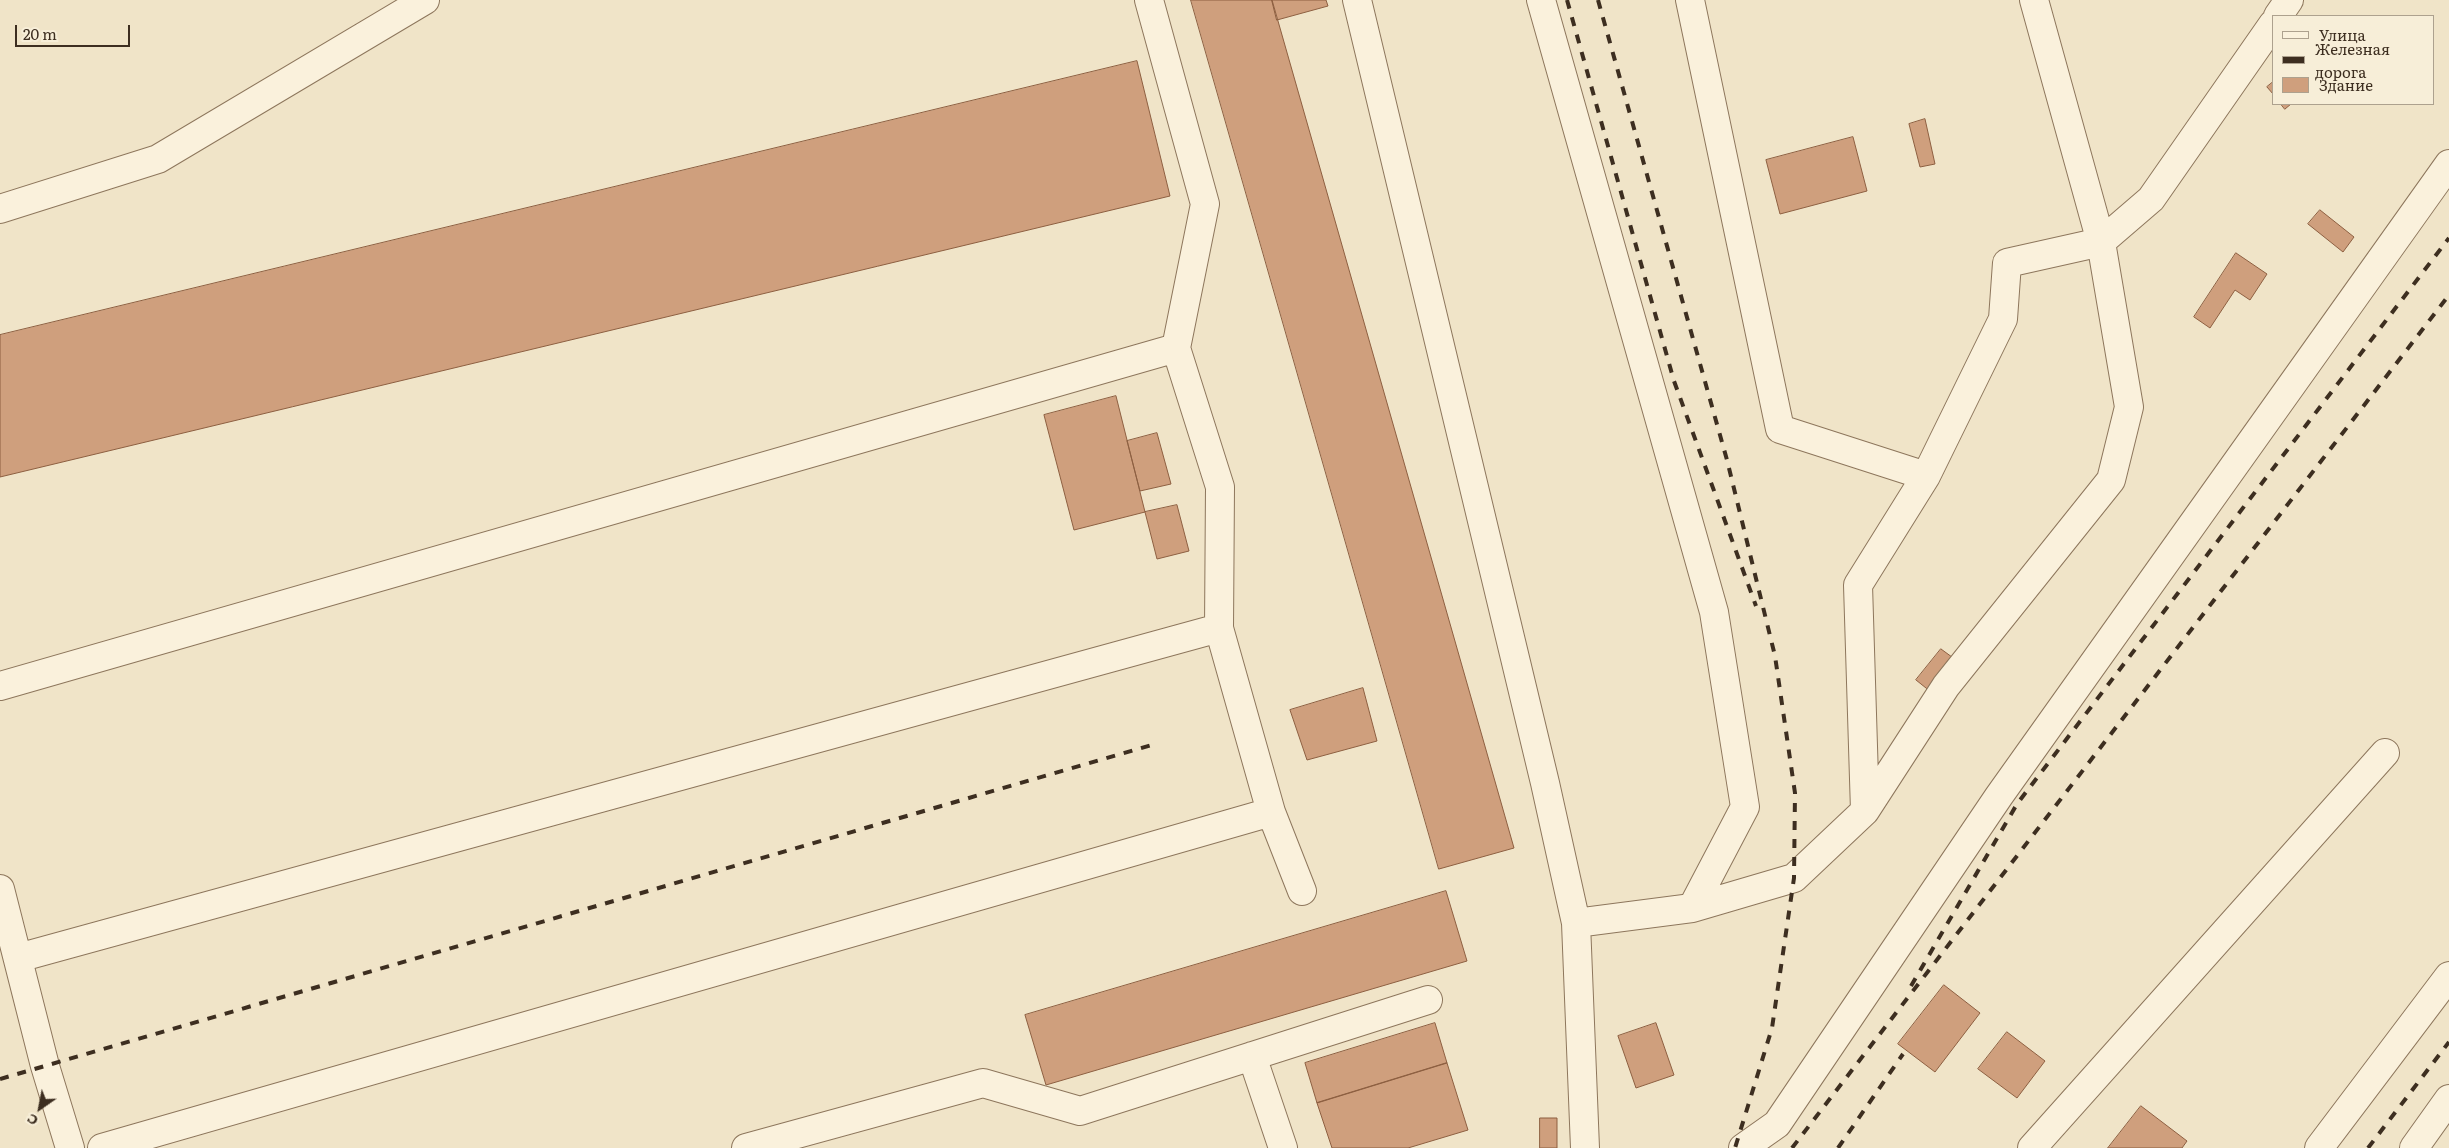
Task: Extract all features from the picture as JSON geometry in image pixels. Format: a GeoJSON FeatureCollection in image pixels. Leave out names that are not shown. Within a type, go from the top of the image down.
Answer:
{"type":"FeatureCollection","features":[{"type":"Feature","properties":{"kind":"lane"},"geometry":{"type":"LineString","coordinates":[[0,209],[158,159],[425,0]]}},
{"type":"Feature","properties":{"kind":"lane"},"geometry":{"type":"LineString","coordinates":[[1149,0],[1206,204],[1176,348],[1220,487],[1219,628],[1271,812],[1302,891]]}},
{"type":"Feature","properties":{"kind":"lane"},"geometry":{"type":"LineString","coordinates":[[1357,0],[1546,783],[1576,923],[1585,1148]]}},
{"type":"Feature","properties":{"kind":"lane"},"geometry":{"type":"LineString","coordinates":[[1541,0],[1714,612],[1745,807],[1692,908]]}},
{"type":"Feature","properties":{"kind":"lane"},"geometry":{"type":"LineString","coordinates":[[1690,0],[1780,429],[1926,476]]}},
{"type":"Feature","properties":{"kind":"lane"},"geometry":{"type":"LineString","coordinates":[[1576,923],[1692,908],[1794,878],[1865,811],[1946,686],[2111,480],[2130,406],[2101,242],[2034,0]]}},
{"type":"Feature","properties":{"kind":"lane"},"geometry":{"type":"LineString","coordinates":[[2279,15],[2289,0]]}},
{"type":"Feature","properties":{"kind":"lane"},"geometry":{"type":"LineString","coordinates":[[1865,811],[1858,586],[1926,476],[2002,319],[2007,263],[2101,242],[2151,199],[2272,25]]}},
{"type":"Feature","properties":{"kind":"lane"},"geometry":{"type":"LineString","coordinates":[[1743,1148],[1777,1124],[1999,796],[2449,164]]}},
{"type":"Feature","properties":{"kind":"lane"},"geometry":{"type":"LineString","coordinates":[[0,686],[1176,348]]}},
{"type":"Feature","properties":{"kind":"lane"},"geometry":{"type":"LineString","coordinates":[[18,958],[1219,628]]}},
{"type":"Feature","properties":{"kind":"lane"},"geometry":{"type":"LineString","coordinates":[[2032,1148],[2385,753]]}},
{"type":"Feature","properties":{"kind":"lane"},"geometry":{"type":"LineString","coordinates":[[102,1148],[1271,812]]}},
{"type":"Feature","properties":{"kind":"lane"},"geometry":{"type":"LineString","coordinates":[[0,889],[4,924],[18,958],[45,1066],[70,1148]]}},
{"type":"Feature","properties":{"kind":"lane"},"geometry":{"type":"LineString","coordinates":[[2319,1148],[2449,976]]}},
{"type":"Feature","properties":{"kind":"lane"},"geometry":{"type":"LineString","coordinates":[[746,1148],[983,1083],[1080,1110],[1428,1000]]}},
{"type":"Feature","properties":{"kind":"lane"},"geometry":{"type":"LineString","coordinates":[[1252,1056],[1283,1148]]}},
{"type":"Feature","properties":{"kind":"lane"},"geometry":{"type":"LineString","coordinates":[[2414,1148],[2449,1099]]}},
{"type":"Feature","properties":{"kind":"building"},"geometry":{"type":"Polygon","coordinates":[[[1191,0],[1272,0],[1514,848],[1439,869],[1191,0]]]}},
{"type":"Feature","properties":{"kind":"building"},"geometry":{"type":"Polygon","coordinates":[[[1272,0],[1326,0],[1328,6],[1277,20],[1272,0]]]}},
{"type":"Feature","properties":{"kind":"building"},"geometry":{"type":"Polygon","coordinates":[[[1137,61],[1170,196],[0,477],[0,335],[1137,61]]]}},
{"type":"Feature","properties":{"kind":"building"},"geometry":{"type":"Polygon","coordinates":[[[2272,83],[2272,93],[2267,87],[2272,83]]]}},
{"type":"Feature","properties":{"kind":"building"},"geometry":{"type":"Polygon","coordinates":[[[2282,105],[2290,105],[2285,109],[2282,105]]]}},
{"type":"Feature","properties":{"kind":"building"},"geometry":{"type":"Polygon","coordinates":[[[1925,119],[1935,164],[1920,167],[1909,124],[1925,119]]]}},
{"type":"Feature","properties":{"kind":"building"},"geometry":{"type":"Polygon","coordinates":[[[1853,137],[1867,191],[1780,214],[1766,160],[1853,137]]]}},
{"type":"Feature","properties":{"kind":"building"},"geometry":{"type":"Polygon","coordinates":[[[2320,210],[2354,237],[2343,252],[2308,224],[2320,210]]]}},
{"type":"Feature","properties":{"kind":"building"},"geometry":{"type":"Polygon","coordinates":[[[2236,253],[2267,274],[2250,300],[2235,290],[2210,328],[2194,317],[2236,253]]]}},
{"type":"Feature","properties":{"kind":"building"},"geometry":{"type":"Polygon","coordinates":[[[1116,396],[1145,512],[1074,530],[1044,415],[1116,396]]]}},
{"type":"Feature","properties":{"kind":"building"},"geometry":{"type":"Polygon","coordinates":[[[1157,433],[1171,484],[1140,491],[1127,441],[1157,433]]]}},
{"type":"Feature","properties":{"kind":"building"},"geometry":{"type":"Polygon","coordinates":[[[1177,505],[1189,551],[1157,559],[1145,512],[1177,505]]]}},
{"type":"Feature","properties":{"kind":"building"},"geometry":{"type":"Polygon","coordinates":[[[1941,649],[1956,660],[1931,692],[1916,680],[1941,649]]]}},
{"type":"Feature","properties":{"kind":"building"},"geometry":{"type":"Polygon","coordinates":[[[1363,688],[1377,741],[1307,760],[1290,710],[1363,688]]]}},
{"type":"Feature","properties":{"kind":"building"},"geometry":{"type":"Polygon","coordinates":[[[1446,891],[1467,961],[1046,1085],[1025,1015],[1446,891]]]}},
{"type":"Feature","properties":{"kind":"building"},"geometry":{"type":"Polygon","coordinates":[[[1944,985],[1980,1013],[1935,1072],[1898,1044],[1944,985]]]}},
{"type":"Feature","properties":{"kind":"building"},"geometry":{"type":"Polygon","coordinates":[[[1435,1023],[1447,1063],[1317,1103],[1305,1063],[1435,1023]]]}},
{"type":"Feature","properties":{"kind":"building"},"geometry":{"type":"Polygon","coordinates":[[[1656,1023],[1674,1075],[1636,1088],[1618,1036],[1656,1023]]]}},
{"type":"Feature","properties":{"kind":"building"},"geometry":{"type":"Polygon","coordinates":[[[2007,1032],[2045,1061],[2017,1098],[1978,1069],[2007,1032]]]}},
{"type":"Feature","properties":{"kind":"building"},"geometry":{"type":"Polygon","coordinates":[[[1447,1063],[1468,1130],[1408,1148],[1332,1148],[1317,1103],[1447,1063]]]}},
{"type":"Feature","properties":{"kind":"building"},"geometry":{"type":"Polygon","coordinates":[[[2141,1106],[2187,1141],[2182,1148],[2108,1148],[2141,1106]]]}},
{"type":"Feature","properties":{"kind":"building"},"geometry":{"type":"Polygon","coordinates":[[[1540,1118],[1557,1118],[1557,1148],[1540,1148],[1540,1118]]]}},
{"type":"Feature","properties":{"kind":"railway"},"geometry":{"type":"LineString","coordinates":[[1567,0],[1674,381],[1756,606]]}},
{"type":"Feature","properties":{"kind":"railway"},"geometry":{"type":"LineString","coordinates":[[1598,0],[1727,460],[1775,656],[1795,793],[1794,878],[1772,1028],[1735,1148]]}},
{"type":"Feature","properties":{"kind":"railway"},"geometry":{"type":"LineString","coordinates":[[1911,986],[2017,804],[2449,238]]}},
{"type":"Feature","properties":{"kind":"railway"},"geometry":{"type":"LineString","coordinates":[[1792,1148],[2449,295]]}},
{"type":"Feature","properties":{"kind":"railway"},"geometry":{"type":"LineString","coordinates":[[0,1079],[1155,744]]}},
{"type":"Feature","properties":{"kind":"railway"},"geometry":{"type":"LineString","coordinates":[[2368,1148],[2449,1042]]}},
{"type":"Feature","properties":{"kind":"railway"},"geometry":{"type":"LineString","coordinates":[[1838,1148],[1903,1054]]}}]}
